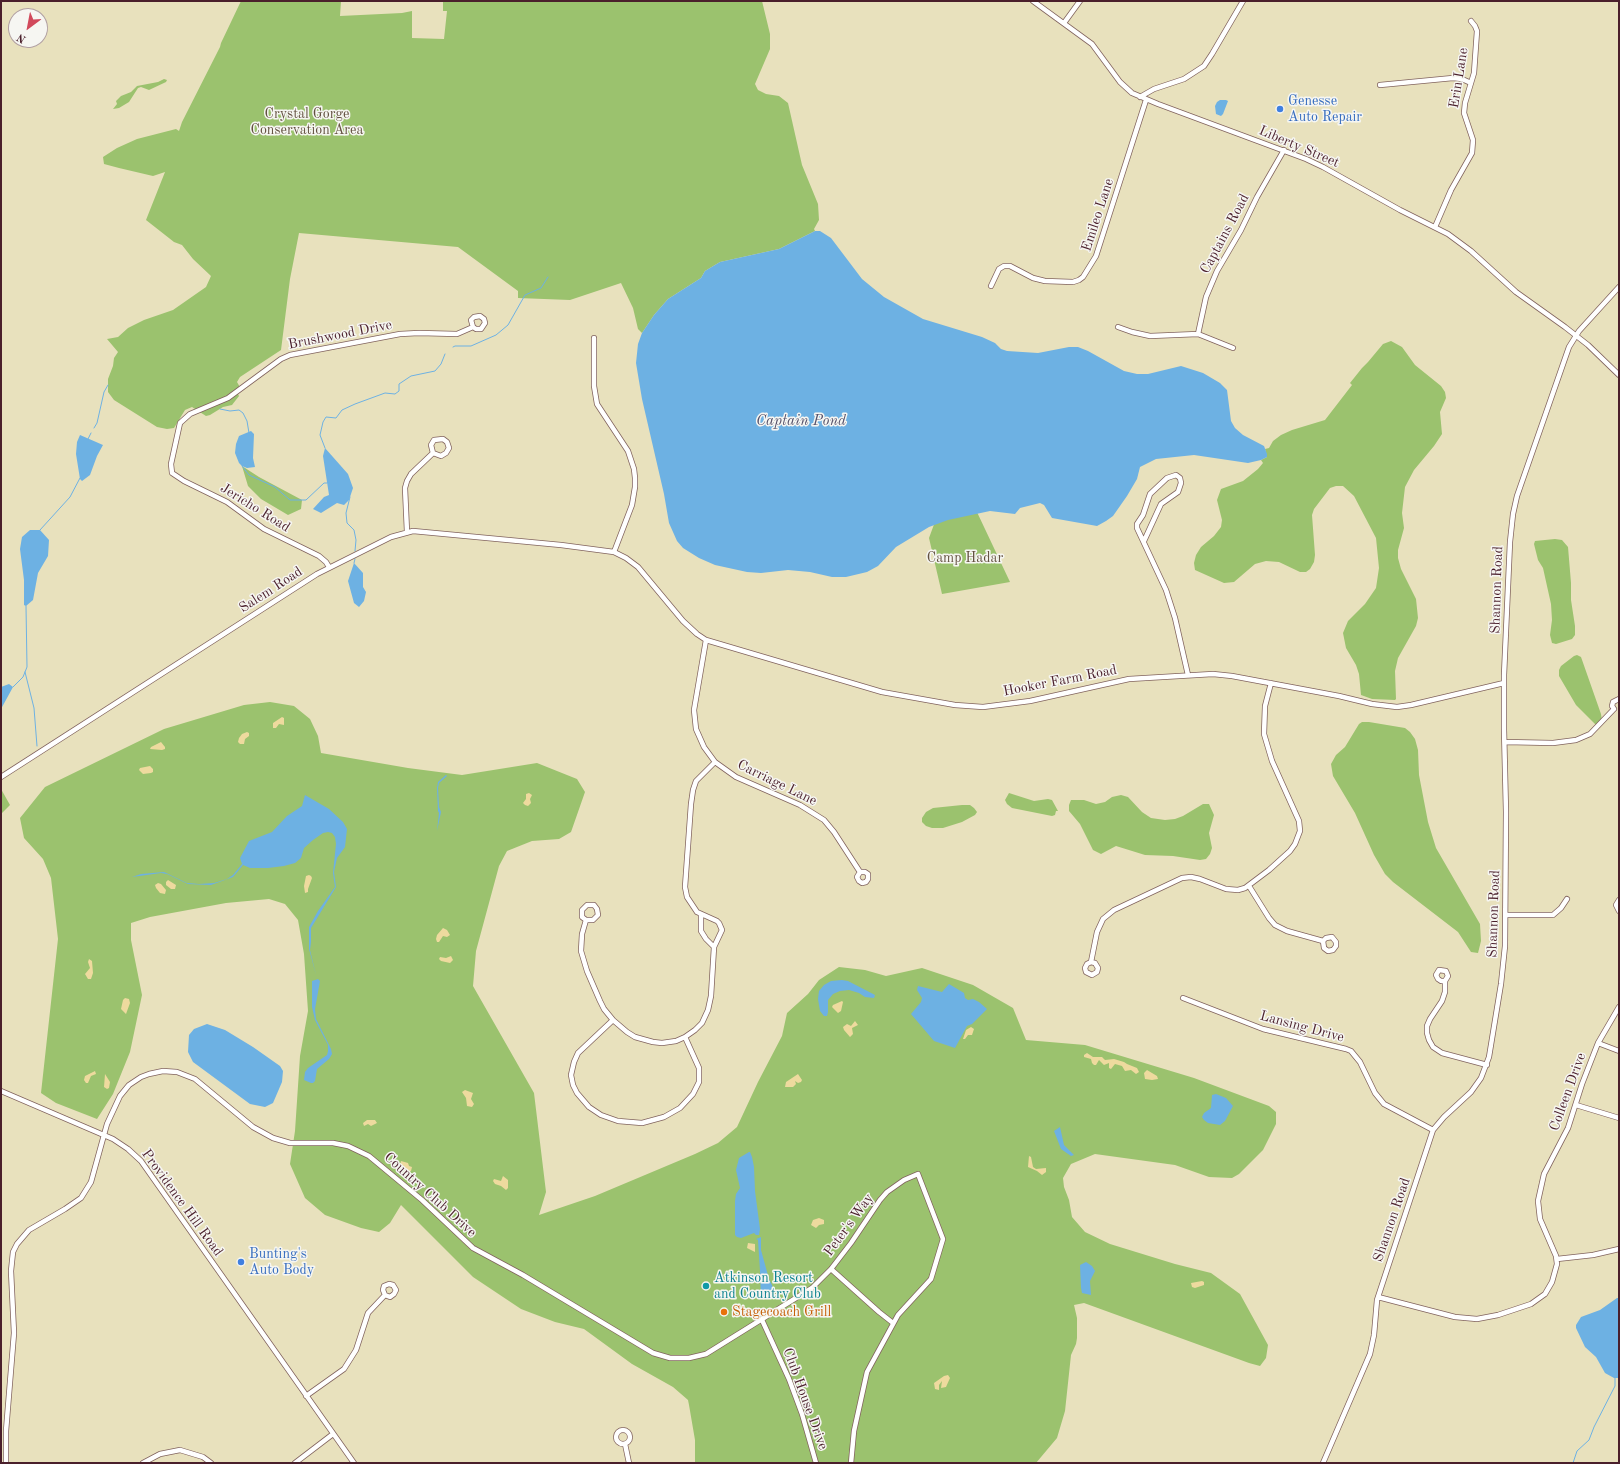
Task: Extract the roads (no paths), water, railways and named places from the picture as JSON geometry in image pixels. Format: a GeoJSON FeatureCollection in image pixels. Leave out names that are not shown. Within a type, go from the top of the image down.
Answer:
{"type":"FeatureCollection","features":[{"type":"Feature","properties":{"kind":"street","name":"Liberty Street"},"geometry":{"type":"LineString","coordinates":[[1033,1],[1092,44],[1124,86],[1132,93],[1146,100],[1284,150],[1324,167],[1400,210],[1435,226],[1460,242],[1512,290],[1576,336],[1619,375]]}},
{"type":"Feature","properties":{"kind":"street"},"geometry":{"type":"LineString","coordinates":[[1064,24],[1080,1]]}},
{"type":"Feature","properties":{"kind":"street"},"geometry":{"type":"LineString","coordinates":[[1140,97],[1154,89],[1184,79],[1200,70],[1212,54],[1243,1]]}},
{"type":"Feature","properties":{"kind":"street","name":"Erin Lane"},"geometry":{"type":"LineString","coordinates":[[1435,226],[1449,194],[1472,154],[1473,140],[1464,113],[1476,59],[1477,31],[1471,21]]}},
{"type":"Feature","properties":{"kind":"street"},"geometry":{"type":"LineString","coordinates":[[1380,85],[1453,78],[1471,83]]}},
{"type":"Feature","properties":{"kind":"street","name":"Emileo Lane"},"geometry":{"type":"LineString","coordinates":[[991,286],[999,269],[1004,266],[1010,266],[1033,278],[1046,281],[1073,282],[1083,277],[1096,256],[1146,100]]}},
{"type":"Feature","properties":{"kind":"street","name":"Captains Road"},"geometry":{"type":"LineString","coordinates":[[1198,334],[1206,297],[1219,267],[1241,230],[1257,197],[1284,150]]}},
{"type":"Feature","properties":{"kind":"street","name":"Shannon Road"},"geometry":{"type":"LineString","coordinates":[[1323,1463],[1369,1358],[1374,1335],[1376,1304],[1433,1130],[1444,1117],[1471,1092],[1481,1078],[1487,1065],[1501,984],[1505,946],[1504,683],[1510,542],[1513,514],[1517,496],[1564,359],[1576,336],[1619,287]]}},
{"type":"Feature","properties":{"kind":"street","name":"Brushwood Drive"},"geometry":{"type":"LineString","coordinates":[[171,468],[178,428],[182,419],[190,414],[228,398],[281,359],[290,355],[308,351],[400,334],[424,333],[452,335],[461,333],[473,327]]}},
{"type":"Feature","properties":{"kind":"street"},"geometry":{"type":"LineString","coordinates":[[1118,328],[1150,336],[1198,334],[1233,348]]}},
{"type":"Feature","properties":{"kind":"street"},"geometry":{"type":"LineString","coordinates":[[594,338],[594,386],[597,404],[628,451],[633,464],[635,478],[632,506],[614,552]]}},
{"type":"Feature","properties":{"kind":"street"},"geometry":{"type":"LineString","coordinates":[[407,532],[405,488],[407,481],[411,474],[433,453]]}},
{"type":"Feature","properties":{"kind":"street","name":"Jericho Road"},"geometry":{"type":"LineString","coordinates":[[171,468],[172,473],[180,479],[227,502],[264,529],[322,558],[329,567]]}},
{"type":"Feature","properties":{"kind":"street"},"geometry":{"type":"LineString","coordinates":[[1144,541],[1161,504],[1178,492],[1181,483],[1180,478],[1176,475],[1167,478],[1153,490],[1148,498],[1143,515],[1137,524],[1138,532],[1144,541],[1166,590],[1175,618],[1188,676]]}},
{"type":"Feature","properties":{"kind":"street","name":"Salem Road"},"geometry":{"type":"LineString","coordinates":[[1,777],[329,567],[391,538],[407,532],[427,531],[587,548]]}},
{"type":"Feature","properties":{"kind":"street","name":"Hooker Farm Road"},"geometry":{"type":"LineString","coordinates":[[587,548],[614,552],[626,558],[638,567],[683,621],[706,640],[882,692],[929,702],[983,707],[1030,701],[1120,680],[1218,674],[1339,696],[1372,704],[1397,707],[1504,683]]}},
{"type":"Feature","properties":{"kind":"street","name":"Carriage Lane"},"geometry":{"type":"LineString","coordinates":[[706,640],[694,701],[694,720],[699,738],[715,762],[736,777],[800,805],[816,814],[830,827],[860,872]]}},
{"type":"Feature","properties":{"kind":"street"},"geometry":{"type":"LineString","coordinates":[[1091,962],[1097,932],[1106,916],[1114,910],[1182,878],[1191,877],[1226,889],[1240,890],[1249,886],[1290,852],[1300,831],[1297,815],[1272,760],[1264,734],[1265,706],[1271,683]]}},
{"type":"Feature","properties":{"kind":"street"},"geometry":{"type":"LineString","coordinates":[[1505,742],[1553,743],[1576,740],[1590,734],[1617,710],[1612,706],[1613,702],[1619,699]]}},
{"type":"Feature","properties":{"kind":"street"},"geometry":{"type":"LineString","coordinates":[[586,920],[582,934],[582,957],[602,1005],[613,1020],[635,1037],[653,1042],[671,1042],[685,1037],[699,1027],[708,1010],[711,996],[714,946],[721,934],[721,927],[717,920],[701,914],[691,905],[686,892],[691,804],[696,781],[715,762]]}},
{"type":"Feature","properties":{"kind":"street"},"geometry":{"type":"LineString","coordinates":[[1249,886],[1275,925],[1287,931],[1323,941]]}},
{"type":"Feature","properties":{"kind":"street"},"geometry":{"type":"LineString","coordinates":[[1506,915],[1553,915],[1561,908],[1567,899]]}},
{"type":"Feature","properties":{"kind":"street"},"geometry":{"type":"LineString","coordinates":[[1619,900],[1616,905],[1619,911]]}},
{"type":"Feature","properties":{"kind":"street"},"geometry":{"type":"LineString","coordinates":[[701,914],[701,930],[706,939],[714,946]]}},
{"type":"Feature","properties":{"kind":"street"},"geometry":{"type":"LineString","coordinates":[[1445,980],[1445,992],[1442,1001],[1430,1019],[1428,1026],[1427,1033],[1429,1040],[1433,1047],[1442,1053],[1487,1065]]}},
{"type":"Feature","properties":{"kind":"street","name":"Lansing Drive"},"geometry":{"type":"LineString","coordinates":[[1183,998],[1263,1029],[1351,1051],[1360,1062],[1375,1093],[1384,1104],[1433,1130]]}},
{"type":"Feature","properties":{"kind":"street","name":"Colleen Drive"},"geometry":{"type":"LineString","coordinates":[[1557,1259],[1540,1219],[1538,1201],[1544,1174],[1568,1128],[1598,1043],[1619,1007]]}},
{"type":"Feature","properties":{"kind":"street"},"geometry":{"type":"LineString","coordinates":[[613,1020],[578,1054],[574,1062],[571,1075],[573,1085],[577,1093],[589,1107],[601,1115],[618,1121],[642,1123],[664,1117],[680,1108],[693,1094],[699,1082],[699,1068],[685,1037]]}},
{"type":"Feature","properties":{"kind":"street"},"geometry":{"type":"LineString","coordinates":[[1598,1043],[1619,1051]]}},
{"type":"Feature","properties":{"kind":"street","name":"Country Club Drive"},"geometry":{"type":"LineString","coordinates":[[6,1463],[6,1431],[14,1337],[11,1280],[13,1252],[17,1244],[29,1230],[74,1204],[87,1190],[94,1173],[104,1135],[120,1096],[133,1083],[145,1076],[159,1072],[182,1074],[199,1082],[252,1127],[268,1137],[290,1143],[334,1143],[348,1146],[369,1156],[422,1200],[473,1248],[523,1275],[657,1354],[670,1358],[694,1358],[706,1354],[762,1320]]}},
{"type":"Feature","properties":{"kind":"street","name":"Providence Hill Road"},"geometry":{"type":"LineString","coordinates":[[1,1091],[117,1141],[128,1149],[150,1172],[354,1463]]}},
{"type":"Feature","properties":{"kind":"street"},"geometry":{"type":"LineString","coordinates":[[1576,1105],[1619,1118]]}},
{"type":"Feature","properties":{"kind":"street","name":"Peter's Way"},"geometry":{"type":"LineString","coordinates":[[762,1320],[804,1294],[818,1282],[831,1269],[887,1192],[904,1180],[918,1174],[943,1239],[931,1279],[898,1315],[893,1323]]}},
{"type":"Feature","properties":{"kind":"street"},"geometry":{"type":"LineString","coordinates":[[1378,1297],[1468,1320],[1477,1320],[1531,1304],[1542,1297],[1552,1282],[1557,1259],[1593,1255],[1619,1250]]}},
{"type":"Feature","properties":{"kind":"street"},"geometry":{"type":"LineString","coordinates":[[831,1269],[893,1323],[867,1372],[854,1431],[851,1463]]}},
{"type":"Feature","properties":{"kind":"street"},"geometry":{"type":"LineString","coordinates":[[306,1396],[339,1373],[347,1364],[356,1350],[368,1313],[385,1295]]}},
{"type":"Feature","properties":{"kind":"street","name":"Club House Drive"},"geometry":{"type":"LineString","coordinates":[[762,1320],[789,1379],[804,1421],[816,1463]]}},
{"type":"Feature","properties":{"kind":"street"},"geometry":{"type":"LineString","coordinates":[[295,1463],[333,1434]]}},
{"type":"Feature","properties":{"kind":"street"},"geometry":{"type":"LineString","coordinates":[[625,1444],[629,1463]]}},
{"type":"Feature","properties":{"kind":"street"},"geometry":{"type":"LineString","coordinates":[[143,1463],[160,1454],[180,1450],[203,1457],[211,1463]]}},
{"type":"Feature","properties":{"kind":"water"},"geometry":{"type":"Polygon","coordinates":[[[1220,100],[1228,101],[1221,116],[1216,114],[1215,106],[1220,100]]]}},
{"type":"Feature","properties":{"kind":"water","name":"Captain Pond"},"geometry":{"type":"Polygon","coordinates":[[[815,231],[820,231],[831,238],[862,279],[884,297],[923,319],[982,337],[995,343],[1001,349],[1007,351],[1038,353],[1069,347],[1078,347],[1124,371],[1137,374],[1148,374],[1181,366],[1203,373],[1220,383],[1227,390],[1231,421],[1235,428],[1243,435],[1264,446],[1267,457],[1248,463],[1194,455],[1156,459],[1140,467],[1137,479],[1113,516],[1097,526],[1052,518],[1044,505],[1040,503],[1020,508],[1015,514],[990,511],[948,520],[929,527],[896,547],[878,566],[867,572],[846,577],[832,577],[810,572],[788,570],[761,573],[747,572],[715,565],[699,558],[683,548],[677,541],[669,523],[664,494],[642,399],[636,363],[638,344],[642,333],[654,315],[668,299],[701,278],[705,271],[720,262],[779,249],[815,231]]]}},
{"type":"Feature","properties":{"kind":"water"},"geometry":{"type":"Polygon","coordinates":[[[251,431],[254,434],[253,458],[255,467],[247,468],[239,463],[235,453],[239,436],[251,431]]]}},
{"type":"Feature","properties":{"kind":"water"},"geometry":{"type":"Polygon","coordinates":[[[80,435],[103,445],[90,475],[82,481],[80,479],[76,454],[77,442],[80,435]]]}},
{"type":"Feature","properties":{"kind":"water"},"geometry":{"type":"Polygon","coordinates":[[[325,448],[348,474],[353,488],[349,500],[344,505],[337,503],[321,513],[313,509],[324,497],[329,495],[323,456],[325,448]]]}},
{"type":"Feature","properties":{"kind":"water"},"geometry":{"type":"Polygon","coordinates":[[[30,530],[40,530],[49,540],[48,556],[38,573],[33,600],[26,606],[24,605],[24,580],[20,549],[22,537],[30,530]]]}},
{"type":"Feature","properties":{"kind":"water"},"geometry":{"type":"Polygon","coordinates":[[[354,563],[363,573],[363,587],[366,592],[364,601],[359,607],[354,603],[348,581],[354,563]]]}},
{"type":"Feature","properties":{"kind":"water"},"geometry":{"type":"Polygon","coordinates":[[[9,684],[13,687],[1,709],[1,687],[9,684]]]}},
{"type":"Feature","properties":{"kind":"water"},"geometry":{"type":"Polygon","coordinates":[[[446,775],[447,776],[439,783],[438,788],[439,807],[441,812],[437,831],[439,813],[437,788],[438,782],[446,775]]]}},
{"type":"Feature","properties":{"kind":"water"},"geometry":{"type":"Polygon","coordinates":[[[305,795],[329,809],[343,822],[347,829],[345,847],[337,858],[334,872],[336,887],[311,928],[310,950],[316,975],[309,949],[309,927],[335,887],[333,873],[336,844],[335,837],[332,833],[323,833],[313,840],[304,848],[301,858],[295,863],[268,868],[250,868],[243,865],[233,877],[211,885],[188,884],[167,874],[161,873],[132,877],[141,874],[164,872],[187,883],[214,883],[227,879],[233,875],[242,864],[240,858],[249,841],[272,832],[287,816],[302,806],[305,795]]]}},
{"type":"Feature","properties":{"kind":"water"},"geometry":{"type":"Polygon","coordinates":[[[318,979],[320,981],[315,1009],[316,1019],[331,1049],[332,1054],[329,1059],[317,1069],[315,1081],[311,1083],[304,1080],[305,1072],[308,1068],[327,1055],[328,1051],[328,1045],[315,1020],[312,1007],[312,981],[318,979]]]}},
{"type":"Feature","properties":{"kind":"water"},"geometry":{"type":"Polygon","coordinates":[[[831,981],[848,981],[875,995],[874,998],[865,997],[859,993],[849,990],[840,991],[833,994],[828,1000],[827,1016],[824,1016],[820,1011],[818,999],[819,991],[824,985],[831,981]]]}},
{"type":"Feature","properties":{"kind":"water"},"geometry":{"type":"Polygon","coordinates":[[[949,984],[964,993],[965,998],[968,1000],[973,999],[987,1009],[972,1024],[967,1026],[955,1048],[934,1041],[911,1014],[921,1002],[922,998],[917,990],[918,986],[942,992],[949,984]]]}},
{"type":"Feature","properties":{"kind":"water"},"geometry":{"type":"Polygon","coordinates":[[[207,1024],[225,1030],[280,1066],[283,1071],[282,1082],[273,1103],[265,1107],[250,1104],[193,1062],[188,1052],[189,1035],[194,1029],[207,1024]]]}},
{"type":"Feature","properties":{"kind":"water"},"geometry":{"type":"Polygon","coordinates":[[[1216,1094],[1226,1098],[1233,1106],[1225,1121],[1220,1125],[1208,1123],[1202,1117],[1204,1113],[1211,1108],[1212,1095],[1216,1094]]]}},
{"type":"Feature","properties":{"kind":"water"},"geometry":{"type":"Polygon","coordinates":[[[1060,1127],[1064,1145],[1074,1155],[1071,1156],[1061,1149],[1054,1131],[1060,1127]]]}},
{"type":"Feature","properties":{"kind":"water"},"geometry":{"type":"Polygon","coordinates":[[[749,1152],[752,1157],[754,1167],[755,1191],[760,1229],[759,1235],[754,1233],[741,1238],[735,1235],[735,1201],[736,1194],[740,1188],[736,1170],[739,1158],[749,1152]]]}},
{"type":"Feature","properties":{"kind":"water"},"geometry":{"type":"Polygon","coordinates":[[[761,1237],[761,1250],[774,1291],[772,1297],[765,1299],[761,1299],[758,1240],[756,1239],[761,1237]]]}},
{"type":"Feature","properties":{"kind":"water"},"geometry":{"type":"Polygon","coordinates":[[[1086,1262],[1092,1266],[1095,1271],[1090,1281],[1091,1295],[1082,1293],[1081,1288],[1080,1265],[1086,1262]]]}},
{"type":"Feature","properties":{"kind":"water"},"geometry":{"type":"Polygon","coordinates":[[[1619,1298],[1619,1378],[1614,1378],[1605,1373],[1596,1357],[1585,1347],[1576,1325],[1581,1317],[1600,1310],[1619,1298]]]}},
{"type":"Feature","properties":{"kind":"waterway"},"geometry":{"type":"LineString","coordinates":[[453,347],[471,346],[496,335],[508,325],[525,295],[541,288],[548,277]]}},
{"type":"Feature","properties":{"kind":"waterway"},"geometry":{"type":"LineString","coordinates":[[325,448],[320,435],[323,422],[326,417],[336,418],[342,410],[355,404],[385,393],[395,394],[399,391],[399,384],[411,376],[435,371],[441,364],[445,354]]}},
{"type":"Feature","properties":{"kind":"waterway"},"geometry":{"type":"LineString","coordinates":[[94,428],[97,423],[104,392],[108,385]]}},
{"type":"Feature","properties":{"kind":"waterway"},"geometry":{"type":"LineString","coordinates":[[220,409],[230,411],[239,410],[243,413],[247,421],[249,433]]}},
{"type":"Feature","properties":{"kind":"waterway"},"geometry":{"type":"LineString","coordinates":[[88,439],[91,433]]}},
{"type":"Feature","properties":{"kind":"waterway"},"geometry":{"type":"LineString","coordinates":[[242,466],[249,475],[275,487],[290,500],[306,500],[324,483],[327,483]]}},
{"type":"Feature","properties":{"kind":"waterway"},"geometry":{"type":"LineString","coordinates":[[40,530],[70,497],[80,478]]}},
{"type":"Feature","properties":{"kind":"waterway"},"geometry":{"type":"LineString","coordinates":[[350,497],[346,513],[347,523],[354,530],[356,540],[355,551]]}},
{"type":"Feature","properties":{"kind":"waterway"},"geometry":{"type":"LineString","coordinates":[[354,563],[355,559]]}},
{"type":"Feature","properties":{"kind":"waterway"},"geometry":{"type":"LineString","coordinates":[[13,687],[23,677],[27,667],[26,606]]}},
{"type":"Feature","properties":{"kind":"waterway"},"geometry":{"type":"LineString","coordinates":[[25,672],[34,708],[37,746]]}},
{"type":"Feature","properties":{"kind":"waterway"},"geometry":{"type":"LineString","coordinates":[[1573,1463],[1577,1451],[1589,1440],[1615,1386],[1615,1377]]}},
{"type":"Feature","properties":{"kind":"place","name":"Genesse Auto Repair"},"geometry":{"type":"Point","coordinates":[1280,109]}},
{"type":"Feature","properties":{"kind":"place","name":"Bunting's Auto Body"},"geometry":{"type":"Point","coordinates":[241,1262]}},
{"type":"Feature","properties":{"kind":"place","name":"Atkinson Resort and Country Club"},"geometry":{"type":"Point","coordinates":[706,1286]}},
{"type":"Feature","properties":{"kind":"place","name":"Stagecoach Grill"},"geometry":{"type":"Point","coordinates":[724,1312]}},
{"type":"Feature","properties":{"kind":"park label","name":"Crystal Gorge Conservation Area"},"geometry":{"type":"Point","coordinates":[307,122]}},
{"type":"Feature","properties":{"kind":"park label","name":"Camp Hadar"},"geometry":{"type":"Point","coordinates":[965,558]}}]}
